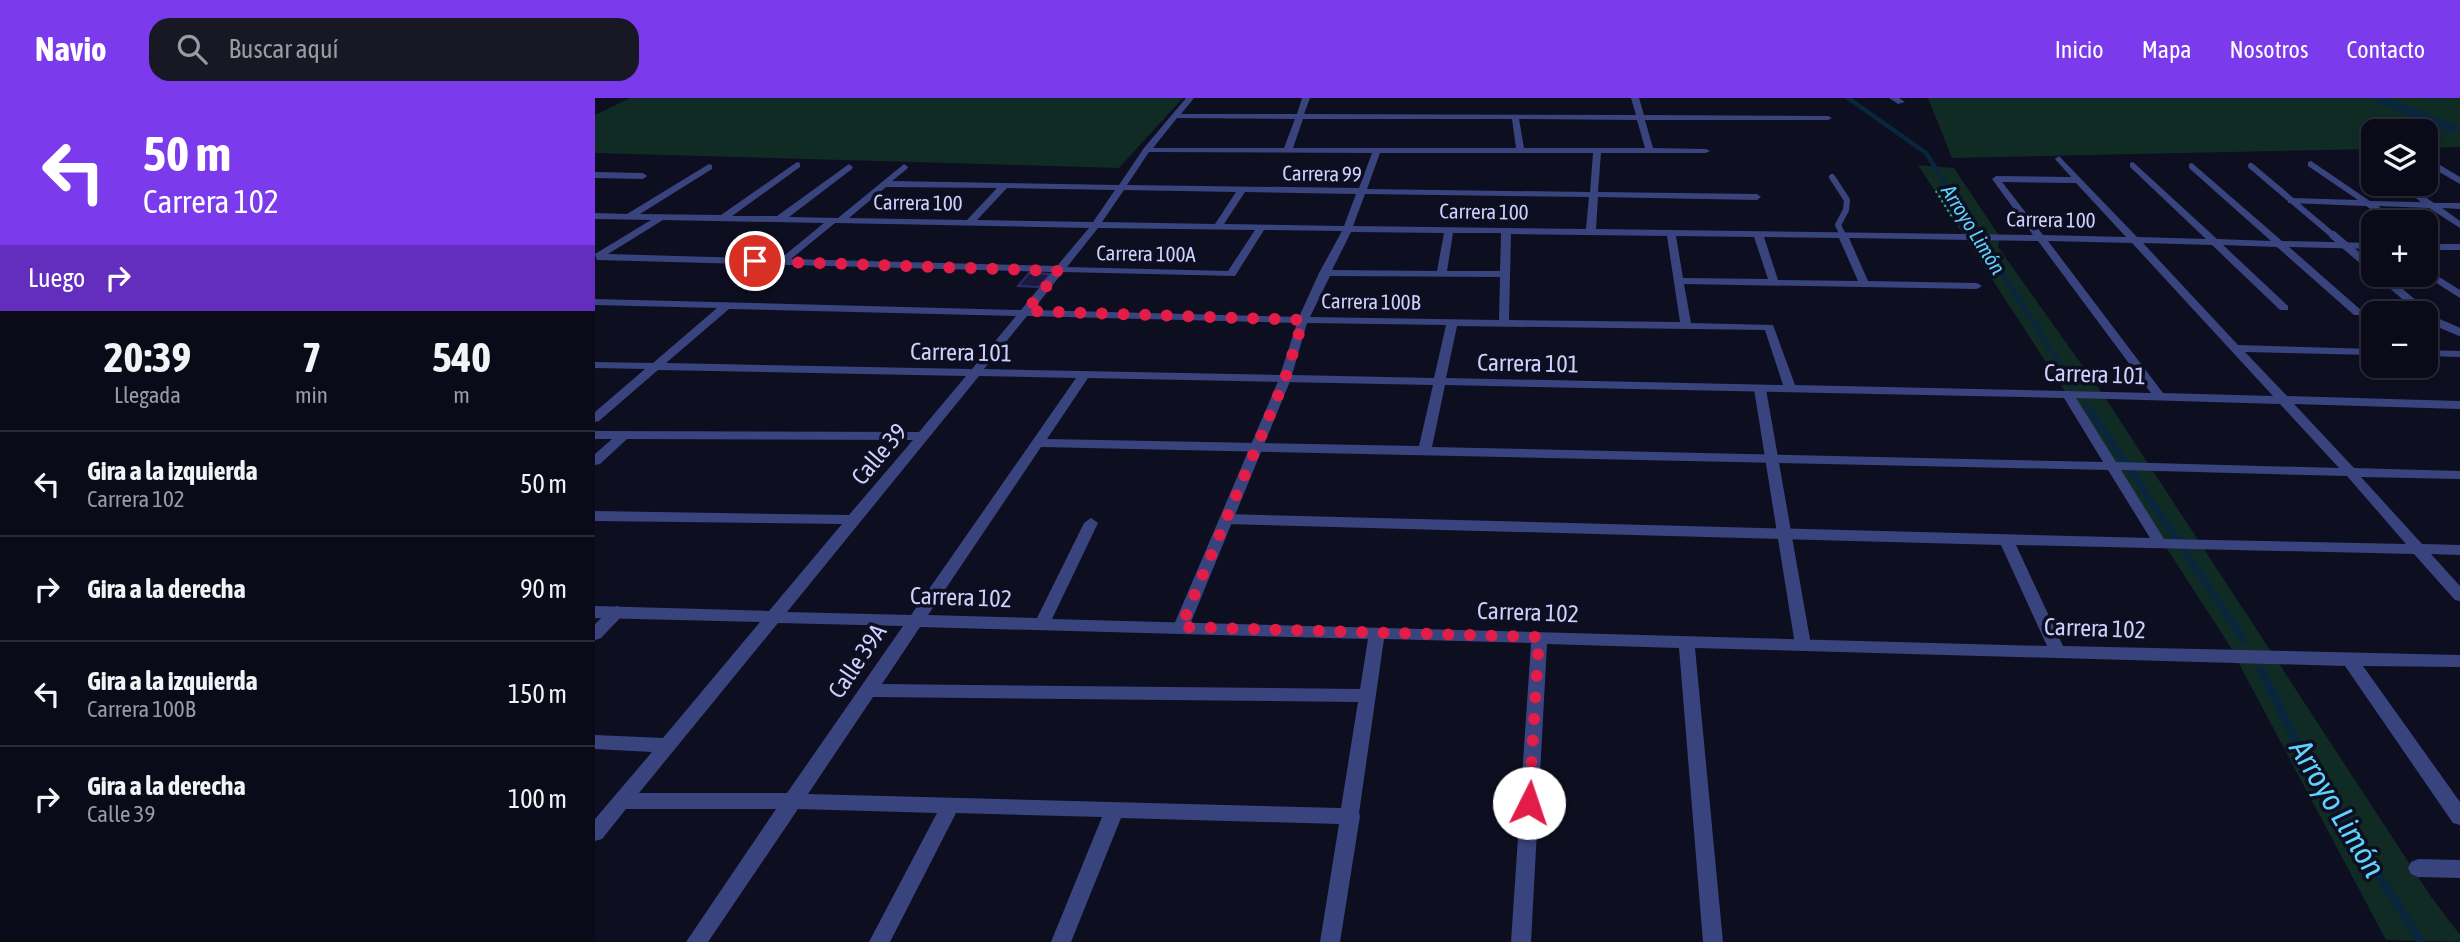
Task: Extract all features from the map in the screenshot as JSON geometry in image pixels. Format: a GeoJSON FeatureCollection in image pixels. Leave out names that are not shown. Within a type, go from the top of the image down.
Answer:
{"type":"FeatureCollection","features":[{"type":"Feature","properties":{"kind":"street","name":"Calle 39"},"geometry":{"type":"LineString","coordinates":[[595,833],[1059,271],[1095,226],[1147,150],[1190,98]]}},
{"type":"Feature","properties":{"kind":"street"},"geometry":{"type":"LineString","coordinates":[[1288,149],[1305,98]]}},
{"type":"Feature","properties":{"kind":"street"},"geometry":{"type":"LineString","coordinates":[[1635,98],[1650,151]]}},
{"type":"Feature","properties":{"kind":"street"},"geometry":{"type":"LineString","coordinates":[[1175,116],[1828,118]]}},
{"type":"Feature","properties":{"kind":"street"},"geometry":{"type":"LineString","coordinates":[[1515,117],[1521,152]]}},
{"type":"Feature","properties":{"kind":"street"},"geometry":{"type":"LineString","coordinates":[[1147,150],[1597,153],[1706,151]]}},
{"type":"Feature","properties":{"kind":"street"},"geometry":{"type":"LineString","coordinates":[[1181,627],[1285,379],[1303,320],[1347,228],[1377,151]]}},
{"type":"Feature","properties":{"kind":"street"},"geometry":{"type":"LineString","coordinates":[[1591,231],[1597,153]]}},
{"type":"Feature","properties":{"kind":"street"},"geometry":{"type":"LineString","coordinates":[[2059,159],[2351,473],[2460,596]]}},
{"type":"Feature","properties":{"kind":"street"},"geometry":{"type":"LineString","coordinates":[[2311,164],[2378,210]]}},
{"type":"Feature","properties":{"kind":"street"},"geometry":{"type":"LineString","coordinates":[[723,218],[797,165]]}},
{"type":"Feature","properties":{"kind":"street"},"geometry":{"type":"LineString","coordinates":[[2133,165],[2284,308]]}},
{"type":"Feature","properties":{"kind":"street"},"geometry":{"type":"LineString","coordinates":[[2192,166],[2358,313]]}},
{"type":"Feature","properties":{"kind":"street"},"geometry":{"type":"LineString","coordinates":[[628,216],[709,167]]}},
{"type":"Feature","properties":{"kind":"street"},"geometry":{"type":"LineString","coordinates":[[781,218],[849,167]]}},
{"type":"Feature","properties":{"kind":"street"},"geometry":{"type":"LineString","coordinates":[[782,262],[886,184],[904,167]]}},
{"type":"Feature","properties":{"kind":"street"},"geometry":{"type":"LineString","coordinates":[[2438,168],[2460,181]]}},
{"type":"Feature","properties":{"kind":"street"},"geometry":{"type":"LineString","coordinates":[[595,175],[643,176]]}},
{"type":"Feature","properties":{"kind":"street"},"geometry":{"type":"LineString","coordinates":[[2078,180],[1996,178],[2159,397]]}},
{"type":"Feature","properties":{"kind":"street","name":"Carrera 99"},"geometry":{"type":"LineString","coordinates":[[886,184],[1757,197]]}},
{"type":"Feature","properties":{"kind":"street"},"geometry":{"type":"LineString","coordinates":[[969,223],[1004,186]]}},
{"type":"Feature","properties":{"kind":"street"},"geometry":{"type":"LineString","coordinates":[[1218,228],[1242,189]]}},
{"type":"Feature","properties":{"kind":"street"},"geometry":{"type":"LineString","coordinates":[[2419,196],[2460,225]]}},
{"type":"Feature","properties":{"kind":"street"},"geometry":{"type":"LineString","coordinates":[[2291,201],[2460,206]]}},
{"type":"Feature","properties":{"kind":"street","name":"Carrera 100"},"geometry":{"type":"LineString","coordinates":[[595,216],[1218,228],[2000,237],[2361,246]]}},
{"type":"Feature","properties":{"kind":"street"},"geometry":{"type":"LineString","coordinates":[[596,258],[661,217]]}},
{"type":"Feature","properties":{"kind":"street","name":"Carrera 100A"},"geometry":{"type":"LineString","coordinates":[[596,258],[1231,274],[1261,228]]}},
{"type":"Feature","properties":{"kind":"street"},"geometry":{"type":"LineString","coordinates":[[1441,274],[1449,229]]}},
{"type":"Feature","properties":{"kind":"street"},"geometry":{"type":"LineString","coordinates":[[1504,323],[1506,230]]}},
{"type":"Feature","properties":{"kind":"street"},"geometry":{"type":"LineString","coordinates":[[1671,233],[1686,326]]}},
{"type":"Feature","properties":{"kind":"street"},"geometry":{"type":"LineString","coordinates":[[1758,234],[1775,282]]}},
{"type":"Feature","properties":{"kind":"street"},"geometry":{"type":"LineString","coordinates":[[1843,235],[1864,284]]}},
{"type":"Feature","properties":{"kind":"street"},"geometry":{"type":"LineString","coordinates":[[2438,246],[2460,247]]}},
{"type":"Feature","properties":{"kind":"street"},"geometry":{"type":"LineString","coordinates":[[1324,273],[1504,274]]}},
{"type":"Feature","properties":{"kind":"street"},"geometry":{"type":"LineString","coordinates":[[2438,280],[2460,295]]}},
{"type":"Feature","properties":{"kind":"street"},"geometry":{"type":"LineString","coordinates":[[1678,281],[1977,286]]}},
{"type":"Feature","properties":{"kind":"street","name":"Carrera 100B"},"geometry":{"type":"LineString","coordinates":[[595,302],[1303,320],[1769,327],[1790,389]]}},
{"type":"Feature","properties":{"kind":"street"},"geometry":{"type":"LineString","coordinates":[[595,418],[727,305]]}},
{"type":"Feature","properties":{"kind":"street"},"geometry":{"type":"LineString","coordinates":[[1425,450],[1452,322]]}},
{"type":"Feature","properties":{"kind":"street"},"geometry":{"type":"LineString","coordinates":[[2235,348],[2361,352]]}},
{"type":"Feature","properties":{"kind":"street"},"geometry":{"type":"LineString","coordinates":[[2438,353],[2460,354]]}},
{"type":"Feature","properties":{"kind":"street","name":"Carrera 101"},"geometry":{"type":"LineString","coordinates":[[595,365],[2068,394],[2460,405]]}},
{"type":"Feature","properties":{"kind":"street","name":"Calle 39A"},"geometry":{"type":"LineString","coordinates":[[696,942],[1084,375]]}},
{"type":"Feature","properties":{"kind":"street"},"geometry":{"type":"LineString","coordinates":[[1760,389],[1803,645]]}},
{"type":"Feature","properties":{"kind":"street"},"geometry":{"type":"LineString","coordinates":[[2068,394],[2162,543]]}},
{"type":"Feature","properties":{"kind":"street"},"geometry":{"type":"LineString","coordinates":[[595,435],[924,436]]}},
{"type":"Feature","properties":{"kind":"street"},"geometry":{"type":"LineString","coordinates":[[595,461],[624,435]]}},
{"type":"Feature","properties":{"kind":"street"},"geometry":{"type":"LineString","coordinates":[[1037,443],[1255,450],[1425,450],[1772,457],[2460,475]]}},
{"type":"Feature","properties":{"kind":"street"},"geometry":{"type":"LineString","coordinates":[[595,516],[852,520]]}},
{"type":"Feature","properties":{"kind":"street"},"geometry":{"type":"LineString","coordinates":[[1226,519],[2460,550]]}},
{"type":"Feature","properties":{"kind":"street"},"geometry":{"type":"LineString","coordinates":[[1042,623],[1091,523]]}},
{"type":"Feature","properties":{"kind":"street"},"geometry":{"type":"LineString","coordinates":[[2006,539],[2058,652]]}},
{"type":"Feature","properties":{"kind":"street","name":"Carrera 102"},"geometry":{"type":"LineString","coordinates":[[595,612],[2460,661]]}},
{"type":"Feature","properties":{"kind":"street"},"geometry":{"type":"LineString","coordinates":[[595,634],[617,612]]}},
{"type":"Feature","properties":{"kind":"street"},"geometry":{"type":"LineString","coordinates":[[1330,942],[1377,633]]}},
{"type":"Feature","properties":{"kind":"street"},"geometry":{"type":"LineString","coordinates":[[1521,942],[1539,637]]}},
{"type":"Feature","properties":{"kind":"street"},"geometry":{"type":"LineString","coordinates":[[1686,642],[1713,942]]}},
{"type":"Feature","properties":{"kind":"street"},"geometry":{"type":"LineString","coordinates":[[2350,660],[2460,817]]}},
{"type":"Feature","properties":{"kind":"street"},"geometry":{"type":"LineString","coordinates":[[868,690],[1368,696]]}},
{"type":"Feature","properties":{"kind":"street"},"geometry":{"type":"LineString","coordinates":[[595,742],[667,746]]}},
{"type":"Feature","properties":{"kind":"street"},"geometry":{"type":"LineString","coordinates":[[622,801],[791,802],[1351,816]]}},
{"type":"Feature","properties":{"kind":"street"},"geometry":{"type":"LineString","coordinates":[[879,942],[951,806]]}},
{"type":"Feature","properties":{"kind":"street"},"geometry":{"type":"LineString","coordinates":[[1061,942],[1115,809]]}},
{"type":"Feature","properties":{"kind":"street"},"geometry":{"type":"LineString","coordinates":[[2417,868],[2460,869]]}},
{"type":"Feature","properties":{"kind":"lane"},"geometry":{"type":"LineString","coordinates":[[2251,166],[2361,259]]}},
{"type":"Feature","properties":{"kind":"lane"},"geometry":{"type":"LineString","coordinates":[[1832,177],[1848,198],[1848,207],[1837,225],[1843,235]]}},
{"type":"Feature","properties":{"kind":"lane"},"geometry":{"type":"LineString","coordinates":[[2394,287],[2411,301]]}},
{"type":"Feature","properties":{"kind":"lane"},"geometry":{"type":"LineString","coordinates":[[2438,323],[2460,332]]}},
{"type":"Feature","properties":{"kind":"path"},"geometry":{"type":"LineString","coordinates":[[1936,191],[1962,231],[1955,237]]}},
{"type":"Feature","properties":{"kind":"green space"},"geometry":{"type":"Polygon","coordinates":[[[630,98],[1183,98],[1119,168],[595,153],[595,115],[630,98]]]}},
{"type":"Feature","properties":{"kind":"green space"},"geometry":{"type":"Polygon","coordinates":[[[1928,98],[2460,98],[2460,147],[2438,148],[2438,119],[2361,119],[2361,149],[1952,158],[1928,98]]]}},
{"type":"Feature","properties":{"kind":"green space"},"geometry":{"type":"Polygon","coordinates":[[[1918,165],[1954,168],[2000,237],[1998,247],[2104,396],[2432,898],[2460,935],[2460,942],[2386,940],[2228,643],[1918,165]]]}},
{"type":"Feature","properties":{"kind":"building"},"geometry":{"type":"Polygon","coordinates":[[[1029,273],[1050,274],[1039,287],[1018,286],[1029,273]]]}},
{"type":"Feature","properties":{"kind":"waterway","name":"Arroyo Limón"},"geometry":{"type":"LineString","coordinates":[[1848,98],[1926,153],[1979,237]]}},
{"type":"Feature","properties":{"kind":"waterway"},"geometry":{"type":"LineString","coordinates":[[2374,98],[2455,129]]}},
{"type":"Feature","properties":{"kind":"waterway","name":"Arroyo Limón"},"geometry":{"type":"LineString","coordinates":[[1978,235],[2073,385]]}},
{"type":"Feature","properties":{"kind":"waterway","name":"Arroyo Limón"},"geometry":{"type":"LineString","coordinates":[[2086,405],[2093,415]]}},
{"type":"Feature","properties":{"kind":"waterway","name":"Arroyo Limón"},"geometry":{"type":"LineString","coordinates":[[2092,413],[2243,639]]}},
{"type":"Feature","properties":{"kind":"waterway","name":"Arroyo Limón"},"geometry":{"type":"LineString","coordinates":[[2261,670],[2303,755],[2421,942]]}},
{"type":"Feature","properties":{"kind":"route"},"geometry":{"type":"LineString","coordinates":[[755,261],[1059,271],[1026,311],[1303,320],[1285,379],[1181,627],[1539,637],[1529,803]]}}]}
